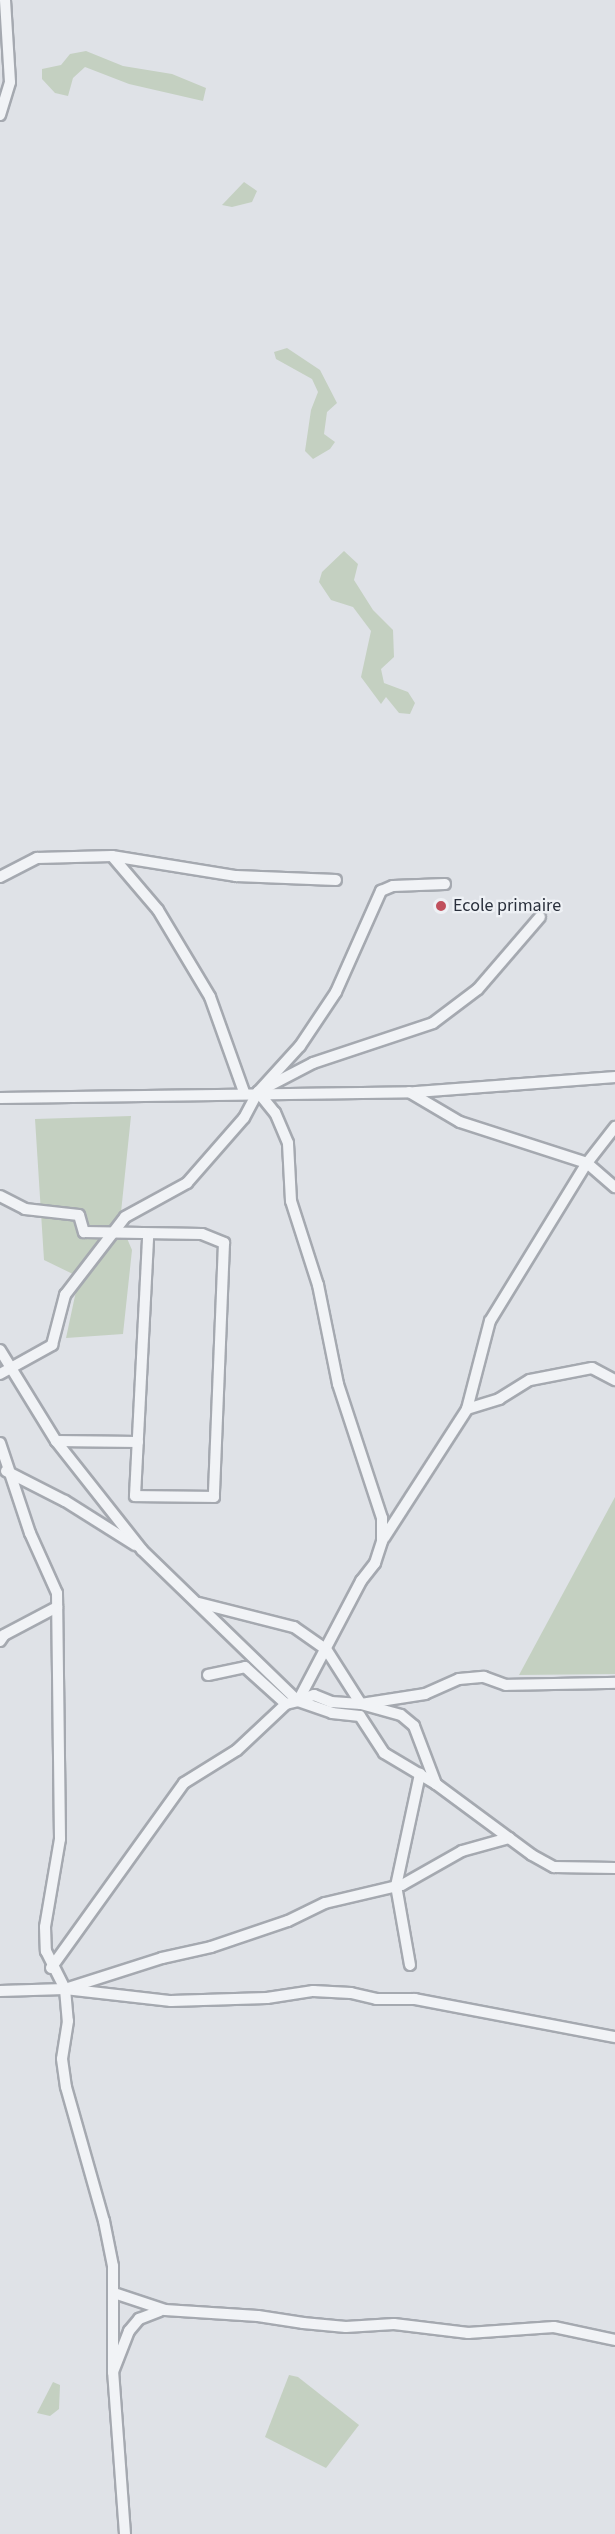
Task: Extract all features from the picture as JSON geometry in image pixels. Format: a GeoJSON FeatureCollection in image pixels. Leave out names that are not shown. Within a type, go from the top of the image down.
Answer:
{"type":"FeatureCollection","features":[{"type":"Feature","properties":{"kind":"street"},"geometry":{"type":"LineString","coordinates":[[0,115],[10,82],[5,0]]}},
{"type":"Feature","properties":{"kind":"street"},"geometry":{"type":"LineString","coordinates":[[112,856],[158,910],[210,997],[244,1092]]}},
{"type":"Feature","properties":{"kind":"street"},"geometry":{"type":"LineString","coordinates":[[0,877],[37,858],[112,856],[236,876],[336,880]]}},
{"type":"Feature","properties":{"kind":"street"},"geometry":{"type":"LineString","coordinates":[[0,1374],[11,1365],[39,1355],[52,1345],[65,1295],[125,1217],[187,1183],[244,1118],[258,1092],[300,1046],[336,992],[381,891],[393,886],[446,884]]}},
{"type":"Feature","properties":{"kind":"street"},"geometry":{"type":"LineString","coordinates":[[258,1092],[314,1063],[433,1023],[478,989],[540,917]]}},
{"type":"Feature","properties":{"kind":"street"},"geometry":{"type":"LineString","coordinates":[[0,1098],[244,1092],[409,1092],[615,1077]]}},
{"type":"Feature","properties":{"kind":"street"},"geometry":{"type":"LineString","coordinates":[[258,1092],[275,1113],[288,1143],[291,1201],[318,1285],[338,1383],[382,1518],[382,1541]]}},
{"type":"Feature","properties":{"kind":"street"},"geometry":{"type":"LineString","coordinates":[[409,1092],[460,1122],[587,1163],[615,1187]]}},
{"type":"Feature","properties":{"kind":"street"},"geometry":{"type":"LineString","coordinates":[[298,1701],[362,1581],[375,1563],[382,1541],[467,1409],[490,1321],[587,1163],[615,1126]]}},
{"type":"Feature","properties":{"kind":"street"},"geometry":{"type":"LineString","coordinates":[[0,1196],[25,1209],[79,1215],[84,1233],[114,1230],[148,1235],[202,1234],[224,1243],[214,1497],[135,1496],[148,1235]]}},
{"type":"Feature","properties":{"kind":"street"},"geometry":{"type":"LineString","coordinates":[[0,1350],[56,1441],[142,1550],[298,1701],[332,1713],[360,1716],[384,1753],[436,1784],[453,1800],[554,1867],[615,1868]]}},
{"type":"Feature","properties":{"kind":"street"},"geometry":{"type":"LineString","coordinates":[[467,1409],[499,1399],[530,1380],[592,1368],[615,1380]]}},
{"type":"Feature","properties":{"kind":"street"},"geometry":{"type":"LineString","coordinates":[[56,1441],[138,1442]]}},
{"type":"Feature","properties":{"kind":"street"},"geometry":{"type":"LineString","coordinates":[[0,1443],[3,1470],[57,1593],[60,1839],[45,1927],[51,1968],[65,1989],[68,2021],[62,2059],[66,2087],[104,2221],[114,2293],[113,2372],[125,2534]]}},
{"type":"Feature","properties":{"kind":"street"},"geometry":{"type":"LineString","coordinates":[[3,1470],[64,1501],[142,1550]]}},
{"type":"Feature","properties":{"kind":"street"},"geometry":{"type":"LineString","coordinates":[[195,1602],[294,1627],[326,1649],[361,1704]]}},
{"type":"Feature","properties":{"kind":"street"},"geometry":{"type":"LineString","coordinates":[[0,1641],[4,1635],[57,1607]]}},
{"type":"Feature","properties":{"kind":"street"},"geometry":{"type":"LineString","coordinates":[[208,1675],[245,1667],[286,1704]]}},
{"type":"Feature","properties":{"kind":"street"},"geometry":{"type":"LineString","coordinates":[[361,1704],[425,1694],[459,1679],[484,1677],[506,1685],[615,1683]]}},
{"type":"Feature","properties":{"kind":"street"},"geometry":{"type":"LineString","coordinates":[[51,1968],[184,1783],[237,1750],[286,1704],[314,1695],[331,1702],[361,1704],[401,1715],[414,1726],[436,1784]]}},
{"type":"Feature","properties":{"kind":"street"},"geometry":{"type":"LineString","coordinates":[[410,1965],[396,1886],[420,1774]]}},
{"type":"Feature","properties":{"kind":"street"},"geometry":{"type":"LineString","coordinates":[[65,1989],[162,1958],[211,1947],[288,1921],[325,1903],[396,1886],[474,1846],[509,1838]]}},
{"type":"Feature","properties":{"kind":"street"},"geometry":{"type":"LineString","coordinates":[[0,1991],[65,1989],[171,2001],[267,1998],[313,1991],[351,1993],[376,1999],[415,1999],[615,2037]]}},
{"type":"Feature","properties":{"kind":"street"},"geometry":{"type":"LineString","coordinates":[[114,2293],[165,2310],[346,2327],[394,2324],[468,2333],[554,2327],[615,2340]]}},
{"type":"Feature","properties":{"kind":"street"},"geometry":{"type":"LineString","coordinates":[[113,2372],[134,2325],[151,2312],[165,2310]]}},
{"type":"Feature","properties":{"kind":"green space"},"geometry":{"type":"Polygon","coordinates":[[[86,51],[123,66],[172,74],[206,88],[203,101],[129,84],[85,67],[73,78],[68,96],[55,93],[42,79],[42,69],[61,65],[70,54],[86,51]]]}},
{"type":"Feature","properties":{"kind":"green space"},"geometry":{"type":"Polygon","coordinates":[[[244,182],[257,191],[252,202],[232,207],[222,205],[244,182]]]}},
{"type":"Feature","properties":{"kind":"green space"},"geometry":{"type":"Polygon","coordinates":[[[287,348],[320,370],[337,403],[327,412],[324,434],[335,442],[330,449],[313,459],[305,451],[311,410],[318,392],[312,379],[276,359],[274,352],[287,348]]]}},
{"type":"Feature","properties":{"kind":"green space"},"geometry":{"type":"Polygon","coordinates":[[[344,551],[358,564],[354,580],[373,610],[393,630],[394,657],[381,669],[384,683],[408,692],[415,703],[410,714],[399,713],[386,697],[381,704],[361,677],[371,631],[353,607],[331,600],[319,582],[322,572],[344,551]]]}},
{"type":"Feature","properties":{"kind":"green space"},"geometry":{"type":"Polygon","coordinates":[[[131,1116],[120,1222],[132,1250],[123,1334],[66,1338],[79,1277],[44,1260],[35,1119],[131,1116]]]}},
{"type":"Feature","properties":{"kind":"green space"},"geometry":{"type":"Polygon","coordinates":[[[615,1497],[615,1674],[519,1675],[615,1497]]]}},
{"type":"Feature","properties":{"kind":"green space"},"geometry":{"type":"Polygon","coordinates":[[[289,2375],[298,2377],[359,2425],[326,2468],[265,2437],[289,2375]]]}},
{"type":"Feature","properties":{"kind":"green space"},"geometry":{"type":"Polygon","coordinates":[[[53,2382],[60,2385],[59,2409],[50,2416],[37,2413],[53,2382]]]}},
{"type":"Feature","properties":{"kind":"place","name":"Ecole primaire"},"geometry":{"type":"Point","coordinates":[441,906]}}]}
